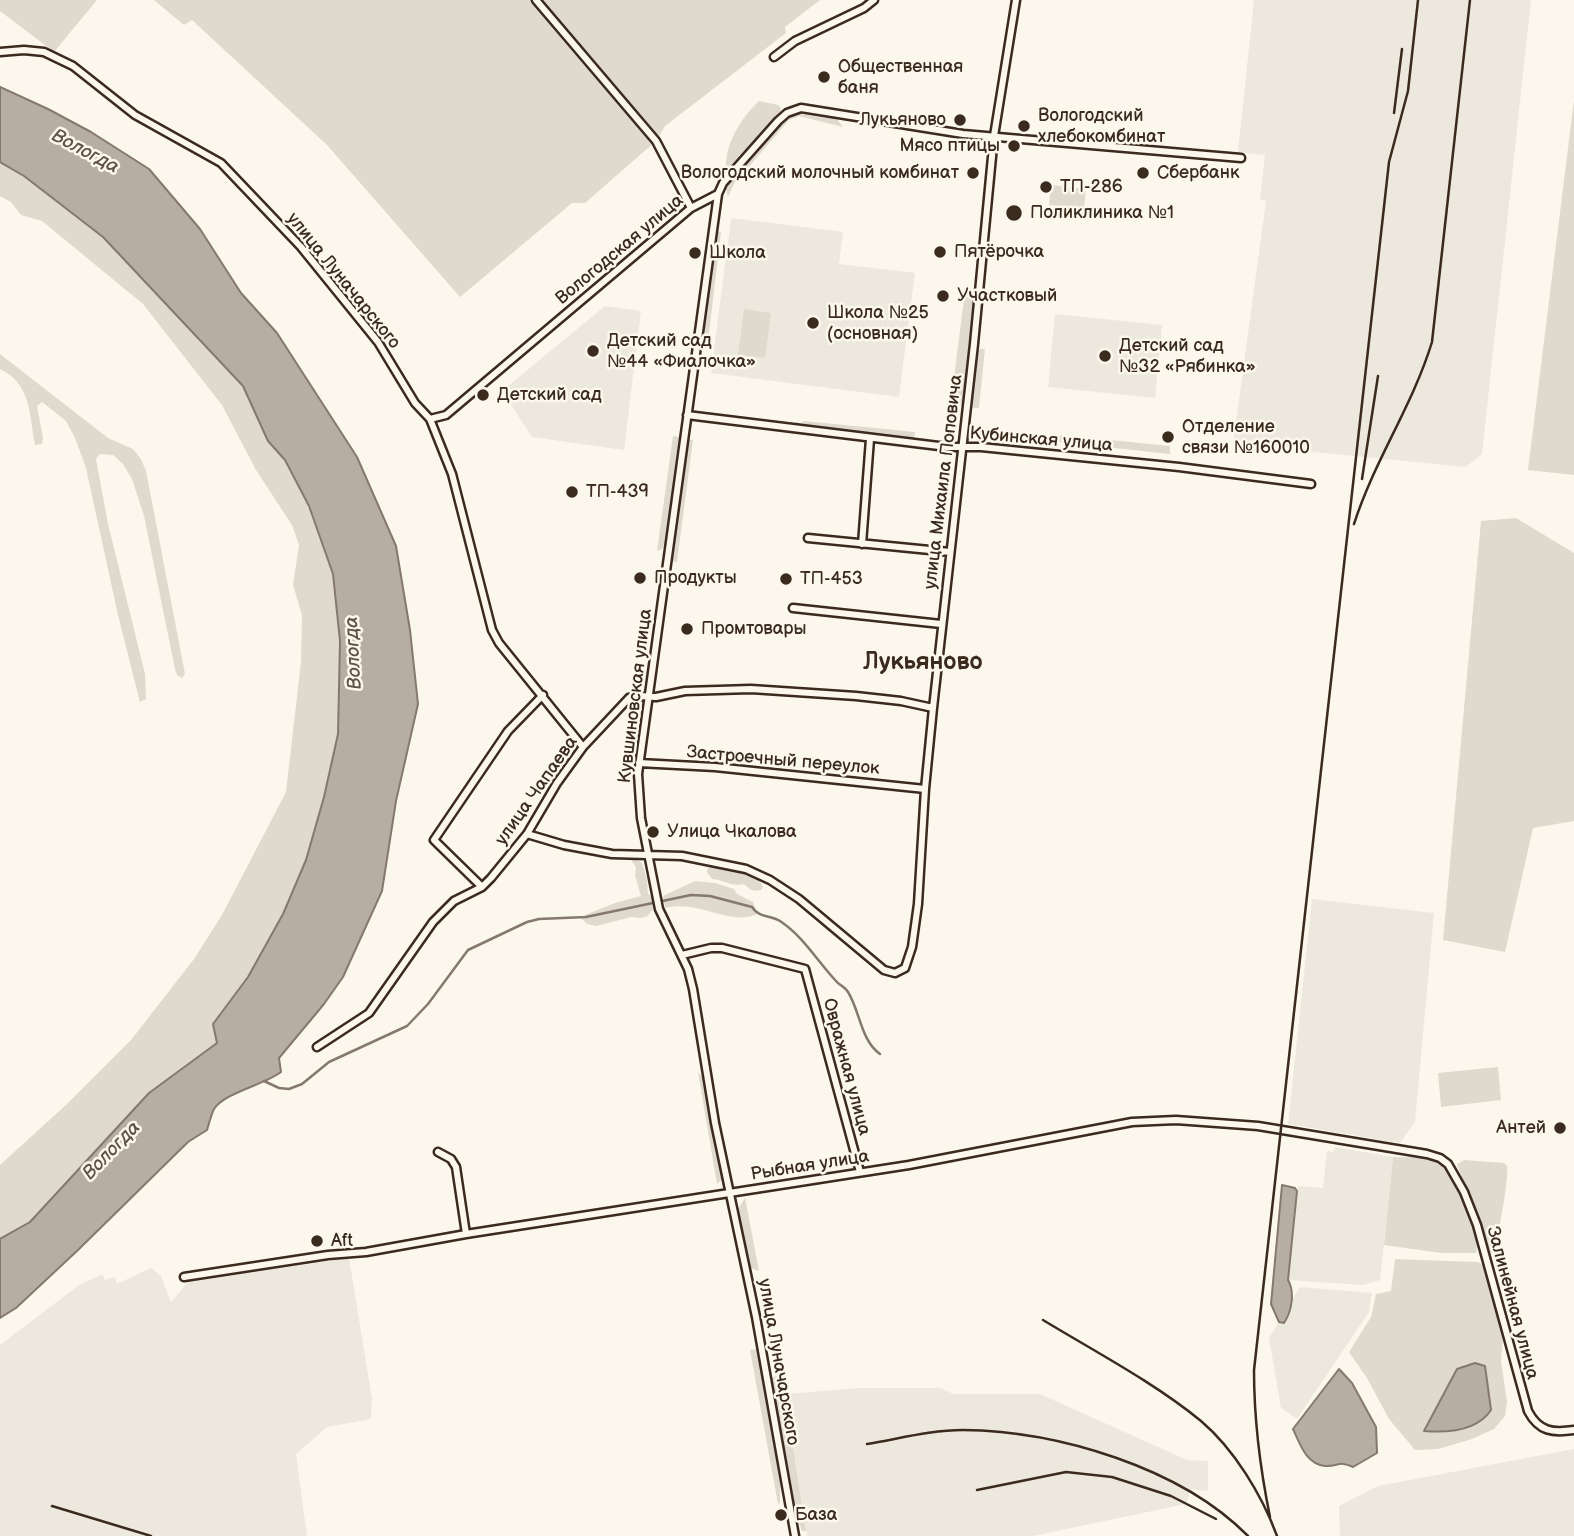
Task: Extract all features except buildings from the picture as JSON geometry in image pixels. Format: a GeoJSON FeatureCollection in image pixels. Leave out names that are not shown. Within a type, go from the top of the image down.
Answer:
{"type":"FeatureCollection","features":[{"type":"Feature","properties":{"kind":"street"},"geometry":{"type":"LineString","coordinates":[[536,0],[656,141],[691,208]]}},
{"type":"Feature","properties":{"kind":"street"},"geometry":{"type":"LineString","coordinates":[[774,57],[796,41],[864,8],[874,0]]}},
{"type":"Feature","properties":{"kind":"street","name":"улица Михаила Поповича"},"geometry":{"type":"LineString","coordinates":[[648,854],[682,856],[746,869],[770,880],[799,899],[884,970],[895,973],[905,968],[912,947],[918,904],[925,789],[941,624],[979,297],[994,136],[1016,0]]}},
{"type":"Feature","properties":{"kind":"street","name":"улица Луначарского"},"geometry":{"type":"LineString","coordinates":[[0,52],[44,52],[66,62],[135,115],[206,153],[227,169],[301,247],[378,342],[415,403],[430,419],[452,474],[492,630],[499,643],[583,747]]}},
{"type":"Feature","properties":{"kind":"street","name":"Вологодская улица"},"geometry":{"type":"LineString","coordinates":[[430,419],[446,415],[691,208],[718,194],[723,183],[778,121],[796,109],[807,108],[963,134],[1241,158]]}},
{"type":"Feature","properties":{"kind":"street","name":"Кувшиновская улица"},"geometry":{"type":"LineString","coordinates":[[718,194],[639,764],[639,802],[659,909],[682,955],[696,1002],[715,1123],[730,1193]]}},
{"type":"Feature","properties":{"kind":"street","name":"Кубинская улица"},"geometry":{"type":"LineString","coordinates":[[687,415],[870,439],[1179,467],[1311,484]]}},
{"type":"Feature","properties":{"kind":"street"},"geometry":{"type":"LineString","coordinates":[[862,544],[870,439]]}},
{"type":"Feature","properties":{"kind":"street"},"geometry":{"type":"LineString","coordinates":[[808,538],[950,552]]}},
{"type":"Feature","properties":{"kind":"street"},"geometry":{"type":"LineString","coordinates":[[793,608],[941,624]]}},
{"type":"Feature","properties":{"kind":"street","name":"улица Чапаева"},"geometry":{"type":"LineString","coordinates":[[317,1047],[369,1013],[433,922],[454,901],[482,887],[491,878],[527,834],[557,783],[583,747],[625,701],[633,696],[656,697],[685,691],[751,689],[856,696],[933,708]]}},
{"type":"Feature","properties":{"kind":"street"},"geometry":{"type":"LineString","coordinates":[[482,887],[434,840],[508,731],[543,695]]}},
{"type":"Feature","properties":{"kind":"street","name":"Застроечный переулок"},"geometry":{"type":"LineString","coordinates":[[639,764],[715,767],[925,789]]}},
{"type":"Feature","properties":{"kind":"street"},"geometry":{"type":"LineString","coordinates":[[527,834],[564,845],[612,854],[648,854]]}},
{"type":"Feature","properties":{"kind":"street","name":"Овражная улица"},"geometry":{"type":"LineString","coordinates":[[682,955],[722,948],[804,970],[860,1172]]}},
{"type":"Feature","properties":{"kind":"street","name":"Рыбная улица"},"geometry":{"type":"LineString","coordinates":[[184,1277],[328,1255],[366,1252],[940,1160],[1132,1122],[1168,1120],[1258,1126],[1440,1157]]}},
{"type":"Feature","properties":{"kind":"street"},"geometry":{"type":"LineString","coordinates":[[438,1152],[451,1158],[456,1167],[466,1234]]}},
{"type":"Feature","properties":{"kind":"street","name":"Залинейная улица"},"geometry":{"type":"LineString","coordinates":[[1440,1157],[1455,1172],[1477,1225],[1525,1403],[1536,1423],[1545,1430],[1574,1430]]}},
{"type":"Feature","properties":{"kind":"street","name":"улица Луначарского"},"geometry":{"type":"LineString","coordinates":[[730,1193],[756,1317],[795,1536]]}},
{"type":"Feature","properties":{"kind":"shaded area"},"geometry":{"type":"Polygon","coordinates":[[[0,0],[97,0],[54,52],[0,11],[0,0]]]}},
{"type":"Feature","properties":{"kind":"shaded area"},"geometry":{"type":"Polygon","coordinates":[[[154,0],[820,0],[785,27],[786,33],[665,126],[656,141],[585,203],[572,203],[460,297],[327,145],[192,20],[184,25],[154,0]]]}},
{"type":"Feature","properties":{"kind":"shaded area"},"geometry":{"type":"Polygon","coordinates":[[[1254,0],[1531,0],[1482,454],[1466,467],[1233,444],[1266,201],[1260,199],[1265,155],[1238,152],[1254,0]]]}},
{"type":"Feature","properties":{"kind":"shaded area"},"geometry":{"type":"Polygon","coordinates":[[[1574,100],[1574,475],[1528,470],[1574,100]]]}},
{"type":"Feature","properties":{"kind":"shaded area"},"geometry":{"type":"Polygon","coordinates":[[[759,101],[778,105],[780,112],[726,170],[728,151],[735,132],[759,101]]]}},
{"type":"Feature","properties":{"kind":"shaded area"},"geometry":{"type":"Polygon","coordinates":[[[798,114],[837,119],[843,127],[799,116],[789,120],[734,184],[728,197],[726,188],[761,143],[780,124],[798,114]]]}},
{"type":"Feature","properties":{"kind":"shaded area"},"geometry":{"type":"Polygon","coordinates":[[[0,162],[24,176],[103,237],[243,386],[268,441],[285,460],[309,506],[333,574],[340,641],[338,734],[306,860],[283,914],[248,977],[213,1024],[217,1043],[190,1064],[77,1172],[30,1222],[0,1239],[0,1165],[67,1104],[131,1040],[194,959],[222,915],[286,792],[301,662],[302,615],[293,585],[299,545],[292,525],[256,470],[222,405],[143,304],[42,221],[21,215],[11,202],[0,196],[0,162]]]}},
{"type":"Feature","properties":{"kind":"shaded area"},"geometry":{"type":"Polygon","coordinates":[[[1051,185],[1086,189],[1084,208],[1049,205],[1051,185]]]}},
{"type":"Feature","properties":{"kind":"shaded area","name":"Школа №25 (основная)"},"geometry":{"type":"Polygon","coordinates":[[[731,218],[843,232],[839,264],[915,273],[899,397],[711,373],[731,218]]]}},
{"type":"Feature","properties":{"kind":"shaded area"},"geometry":{"type":"Polygon","coordinates":[[[716,231],[721,232],[708,341],[705,341],[704,324],[716,231]]]}},
{"type":"Feature","properties":{"kind":"shaded area"},"geometry":{"type":"Polygon","coordinates":[[[965,291],[973,293],[975,297],[963,400],[961,405],[955,406],[951,401],[965,291]]]}},
{"type":"Feature","properties":{"kind":"shaded area","name":"Детский сад №44 «Фиалочка»"},"geometry":{"type":"Polygon","coordinates":[[[605,306],[641,311],[624,450],[532,437],[502,391],[605,306]]]}},
{"type":"Feature","properties":{"kind":"shaded area"},"geometry":{"type":"Polygon","coordinates":[[[744,309],[771,313],[765,358],[738,355],[744,309]]]}},
{"type":"Feature","properties":{"kind":"shaded area","name":"Детский сад №32 «Рябинка»"},"geometry":{"type":"Polygon","coordinates":[[[1055,314],[1162,325],[1155,398],[1048,387],[1055,314]]]}},
{"type":"Feature","properties":{"kind":"shaded area"},"geometry":{"type":"Polygon","coordinates":[[[985,349],[979,408],[973,408],[970,402],[976,353],[985,349]]]}},
{"type":"Feature","properties":{"kind":"shaded area"},"geometry":{"type":"Polygon","coordinates":[[[0,354],[108,438],[133,449],[146,471],[185,674],[182,678],[177,675],[175,669],[144,516],[132,479],[123,464],[113,455],[100,454],[96,459],[108,524],[145,674],[146,699],[140,702],[86,468],[75,438],[66,421],[42,402],[37,406],[43,438],[42,444],[35,445],[27,401],[18,383],[0,369],[0,354]]]}},
{"type":"Feature","properties":{"kind":"shaded area"},"geometry":{"type":"Polygon","coordinates":[[[794,422],[915,432],[914,437],[908,439],[800,426],[794,422]]]}},
{"type":"Feature","properties":{"kind":"shaded area"},"geometry":{"type":"Polygon","coordinates":[[[1060,435],[1170,446],[1170,454],[1059,442],[1060,435]]]}},
{"type":"Feature","properties":{"kind":"shaded area"},"geometry":{"type":"Polygon","coordinates":[[[673,436],[679,437],[665,544],[657,551],[673,436]]]}},
{"type":"Feature","properties":{"kind":"shaded area"},"geometry":{"type":"Polygon","coordinates":[[[687,439],[693,440],[677,562],[670,561],[687,439]]]}},
{"type":"Feature","properties":{"kind":"shaded area"},"geometry":{"type":"Polygon","coordinates":[[[1516,518],[1574,553],[1574,821],[1533,828],[1505,952],[1443,940],[1481,521],[1516,518]]]}},
{"type":"Feature","properties":{"kind":"shaded area"},"geometry":{"type":"Polygon","coordinates":[[[633,857],[642,863],[653,909],[648,916],[641,918],[631,917],[596,926],[587,924],[580,917],[641,896],[635,875],[636,867],[631,860],[633,857]]]}},
{"type":"Feature","properties":{"kind":"shaded area"},"geometry":{"type":"Polygon","coordinates":[[[714,866],[749,873],[760,881],[763,887],[761,890],[753,890],[744,884],[735,885],[712,879],[707,872],[708,868],[714,866]]]}},
{"type":"Feature","properties":{"kind":"shaded area"},"geometry":{"type":"Polygon","coordinates":[[[695,881],[734,889],[737,894],[753,902],[757,914],[736,917],[690,907],[665,908],[663,896],[695,881]]]}},
{"type":"Feature","properties":{"kind":"shaded area"},"geometry":{"type":"Polygon","coordinates":[[[1312,899],[1434,913],[1415,1122],[1400,1143],[1288,1124],[1312,899]]]}},
{"type":"Feature","properties":{"kind":"shaded area"},"geometry":{"type":"Polygon","coordinates":[[[1498,1067],[1501,1100],[1441,1107],[1438,1073],[1498,1067]]]}},
{"type":"Feature","properties":{"kind":"shaded area"},"geometry":{"type":"Polygon","coordinates":[[[698,1072],[704,1080],[722,1179],[717,1184],[698,1072]]]}},
{"type":"Feature","properties":{"kind":"shaded area"},"geometry":{"type":"Polygon","coordinates":[[[1335,1147],[1393,1157],[1380,1280],[1363,1285],[1288,1280],[1298,1186],[1323,1188],[1327,1151],[1333,1152],[1335,1147]]]}},
{"type":"Feature","properties":{"kind":"shaded area"},"geometry":{"type":"Polygon","coordinates":[[[1393,1157],[1430,1159],[1447,1170],[1472,1221],[1476,1253],[1441,1253],[1384,1245],[1393,1157]]]}},
{"type":"Feature","properties":{"kind":"shaded area"},"geometry":{"type":"Polygon","coordinates":[[[1464,1160],[1504,1163],[1507,1166],[1502,1210],[1492,1253],[1489,1252],[1457,1164],[1464,1160]]]}},
{"type":"Feature","properties":{"kind":"shaded area"},"geometry":{"type":"Polygon","coordinates":[[[745,1198],[759,1271],[751,1268],[738,1209],[745,1198]]]}},
{"type":"Feature","properties":{"kind":"shaded area"},"geometry":{"type":"Polygon","coordinates":[[[349,1258],[372,1399],[371,1419],[327,1427],[296,1454],[307,1536],[0,1536],[0,1345],[79,1285],[103,1274],[104,1280],[115,1277],[117,1284],[151,1268],[161,1276],[171,1302],[188,1282],[349,1258]]]}},
{"type":"Feature","properties":{"kind":"shaded area"},"geometry":{"type":"Polygon","coordinates":[[[1395,1259],[1478,1262],[1483,1265],[1503,1332],[1501,1361],[1507,1402],[1505,1416],[1494,1429],[1438,1449],[1415,1450],[1389,1419],[1367,1378],[1349,1352],[1371,1317],[1376,1294],[1391,1291],[1395,1259]]]}},
{"type":"Feature","properties":{"kind":"shaded area"},"geometry":{"type":"Polygon","coordinates":[[[1300,1287],[1372,1293],[1369,1312],[1297,1419],[1281,1408],[1269,1338],[1300,1287]]]}},
{"type":"Feature","properties":{"kind":"shaded area"},"geometry":{"type":"Polygon","coordinates":[[[757,1349],[780,1478],[778,1504],[750,1350],[757,1349]]]}},
{"type":"Feature","properties":{"kind":"shaded area"},"geometry":{"type":"Polygon","coordinates":[[[782,1375],[806,1531],[802,1531],[792,1501],[770,1378],[782,1375]]]}},
{"type":"Feature","properties":{"kind":"shaded area"},"geometry":{"type":"Polygon","coordinates":[[[860,1388],[941,1388],[953,1394],[1040,1394],[1187,1460],[1208,1461],[1208,1491],[1191,1489],[1186,1504],[1033,1536],[807,1536],[785,1394],[860,1388]]]}},
{"type":"Feature","properties":{"kind":"shaded area"},"geometry":{"type":"Polygon","coordinates":[[[1574,1449],[1574,1536],[1340,1536],[1339,1506],[1378,1486],[1574,1449]]]}},
{"type":"Feature","properties":{"kind":"water","name":"Вологда"},"geometry":{"type":"Polygon","coordinates":[[[0,87],[91,132],[149,169],[200,229],[241,293],[277,333],[357,457],[396,546],[410,630],[418,704],[396,801],[382,891],[343,977],[279,1058],[281,1072],[219,1103],[214,1109],[207,1130],[188,1142],[78,1250],[16,1308],[0,1318],[0,1239],[30,1222],[149,1093],[217,1043],[213,1024],[248,977],[283,914],[306,860],[338,734],[340,641],[333,574],[309,506],[285,460],[268,441],[243,386],[103,237],[24,176],[0,162],[0,87]]]}},
{"type":"Feature","properties":{"kind":"water"},"geometry":{"type":"Polygon","coordinates":[[[1282,1185],[1297,1191],[1288,1280],[1292,1302],[1284,1323],[1279,1322],[1271,1304],[1282,1185]]]}},
{"type":"Feature","properties":{"kind":"water"},"geometry":{"type":"Polygon","coordinates":[[[1475,1363],[1485,1366],[1491,1410],[1478,1422],[1461,1429],[1424,1431],[1457,1369],[1475,1363]]]}},
{"type":"Feature","properties":{"kind":"water"},"geometry":{"type":"Polygon","coordinates":[[[1339,1369],[1352,1383],[1376,1427],[1377,1453],[1353,1467],[1341,1464],[1325,1466],[1313,1461],[1304,1452],[1293,1429],[1339,1369]]]}},
{"type":"Feature","properties":{"kind":"waterway"},"geometry":{"type":"LineString","coordinates":[[264,1081],[289,1089],[302,1084],[329,1062],[407,1026],[428,1004],[468,950],[527,922],[586,917],[691,895],[710,896],[752,907],[761,915],[776,919],[789,927],[847,990],[869,1042],[880,1054]]}},
{"type":"Feature","properties":{"kind":"railway"},"geometry":{"type":"LineString","coordinates":[[1270,1517],[1258,1444],[1254,1370],[1389,162],[1408,91],[1418,0]]}},
{"type":"Feature","properties":{"kind":"railway"},"geometry":{"type":"LineString","coordinates":[[1354,524],[1372,477],[1424,366],[1432,342],[1470,0]]}},
{"type":"Feature","properties":{"kind":"railway"},"geometry":{"type":"LineString","coordinates":[[1394,113],[1402,49]]}},
{"type":"Feature","properties":{"kind":"railway"},"geometry":{"type":"LineString","coordinates":[[1362,479],[1378,376]]}},
{"type":"Feature","properties":{"kind":"railway"},"geometry":{"type":"LineString","coordinates":[[1043,1320],[1144,1381],[1183,1407],[1213,1432],[1246,1474],[1277,1536]]}},
{"type":"Feature","properties":{"kind":"railway"},"geometry":{"type":"LineString","coordinates":[[867,1444],[927,1433],[963,1430],[1038,1437],[1077,1446],[1153,1472],[1188,1490],[1248,1536]]}},
{"type":"Feature","properties":{"kind":"railway"},"geometry":{"type":"LineString","coordinates":[[977,1490],[1066,1472],[1112,1477],[1171,1496],[1216,1519]]}},
{"type":"Feature","properties":{"kind":"railway"},"geometry":{"type":"LineString","coordinates":[[52,1506],[151,1536]]}},
{"type":"Feature","properties":{"kind":"place","name":"Общественная баня"},"geometry":{"type":"Point","coordinates":[824,77]}},
{"type":"Feature","properties":{"kind":"place","name":"Лукьяново"},"geometry":{"type":"Point","coordinates":[960,120]}},
{"type":"Feature","properties":{"kind":"place","name":"Вологодский хлебокомбинат"},"geometry":{"type":"Point","coordinates":[1024,126]}},
{"type":"Feature","properties":{"kind":"place","name":"Мясо птицы"},"geometry":{"type":"Point","coordinates":[1014,146]}},
{"type":"Feature","properties":{"kind":"place","name":"Вологодский молочный комбинат"},"geometry":{"type":"Point","coordinates":[973,173]}},
{"type":"Feature","properties":{"kind":"place","name":"Сбербанк"},"geometry":{"type":"Point","coordinates":[1143,173]}},
{"type":"Feature","properties":{"kind":"place","name":"ТП-286"},"geometry":{"type":"Point","coordinates":[1046,187]}},
{"type":"Feature","properties":{"kind":"place","name":"Поликлиника №1"},"geometry":{"type":"Point","coordinates":[1014,213]}},
{"type":"Feature","properties":{"kind":"place","name":"Пятёрочка"},"geometry":{"type":"Point","coordinates":[940,252]}},
{"type":"Feature","properties":{"kind":"place","name":"Школа"},"geometry":{"type":"Point","coordinates":[695,253]}},
{"type":"Feature","properties":{"kind":"place","name":"Участковый"},"geometry":{"type":"Point","coordinates":[943,296]}},
{"type":"Feature","properties":{"kind":"place","name":"Школа №25 (основная)"},"geometry":{"type":"Point","coordinates":[813,323]}},
{"type":"Feature","properties":{"kind":"place","name":"Детский сад №44 «Фиалочка»"},"geometry":{"type":"Point","coordinates":[593,351]}},
{"type":"Feature","properties":{"kind":"place","name":"Детский сад №32 «Рябинка»"},"geometry":{"type":"Point","coordinates":[1105,356]}},
{"type":"Feature","properties":{"kind":"place","name":"Детский сад"},"geometry":{"type":"Point","coordinates":[483,395]}},
{"type":"Feature","properties":{"kind":"place","name":"Отделение связи №160010"},"geometry":{"type":"Point","coordinates":[1168,437]}},
{"type":"Feature","properties":{"kind":"place","name":"ТП-439"},"geometry":{"type":"Point","coordinates":[572,492]}},
{"type":"Feature","properties":{"kind":"place","name":"Продукты"},"geometry":{"type":"Point","coordinates":[640,578]}},
{"type":"Feature","properties":{"kind":"place","name":"ТП-453"},"geometry":{"type":"Point","coordinates":[786,579]}},
{"type":"Feature","properties":{"kind":"place","name":"Промтовары"},"geometry":{"type":"Point","coordinates":[687,629]}},
{"type":"Feature","properties":{"kind":"place","name":"Улица Чкалова"},"geometry":{"type":"Point","coordinates":[653,832]}},
{"type":"Feature","properties":{"kind":"place","name":"Антей"},"geometry":{"type":"Point","coordinates":[1560,1128]}},
{"type":"Feature","properties":{"kind":"place","name":"Aft"},"geometry":{"type":"Point","coordinates":[317,1241]}},
{"type":"Feature","properties":{"kind":"place","name":"База"},"geometry":{"type":"Point","coordinates":[781,1515]}},
{"type":"Feature","properties":{"kind":"district","name":"Лукьяново"},"geometry":{"type":"Point","coordinates":[923,663]}}]}
